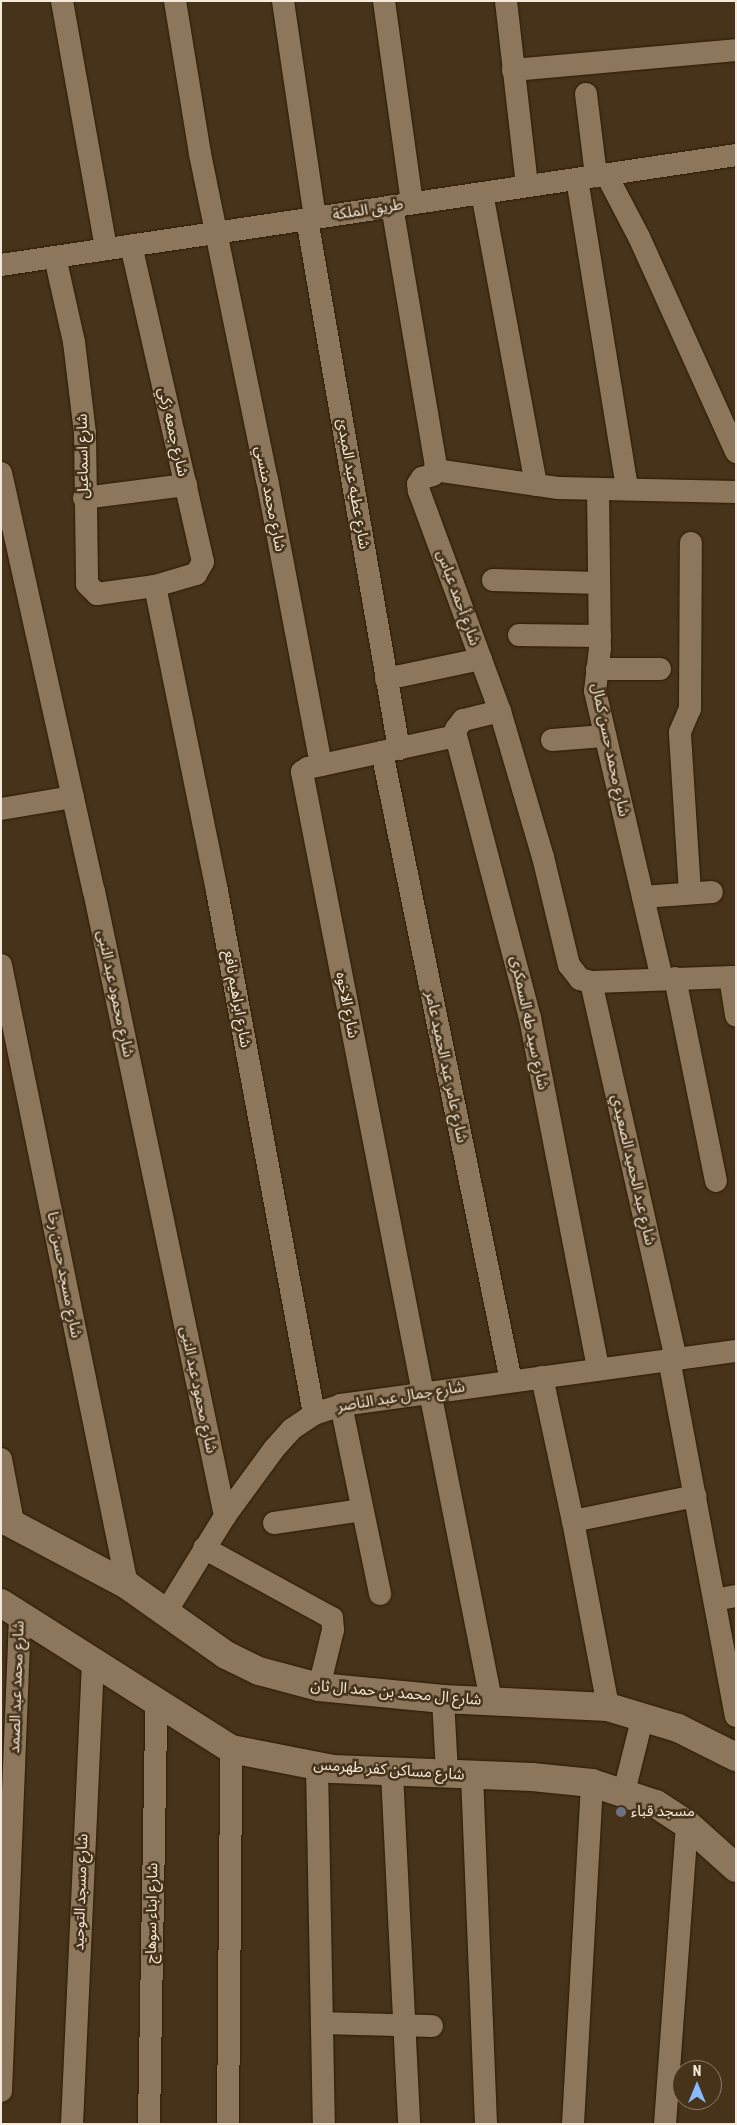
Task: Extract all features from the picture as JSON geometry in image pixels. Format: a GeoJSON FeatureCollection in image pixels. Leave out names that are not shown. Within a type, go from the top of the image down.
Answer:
{"type":"FeatureCollection","features":[{"type":"Feature","properties":{"kind":"street"},"geometry":{"type":"LineString","coordinates":[[62,1],[106,249]]}},
{"type":"Feature","properties":{"kind":"street","name":"شارع محمد منسي"},"geometry":{"type":"LineString","coordinates":[[175,1],[217,233],[321,765]]}},
{"type":"Feature","properties":{"kind":"street","name":"شارع عطيه عبد المبدئ"},"geometry":{"type":"LineString","coordinates":[[283,1],[311,219],[386,679],[390,750]]}},
{"type":"Feature","properties":{"kind":"street"},"geometry":{"type":"LineString","coordinates":[[384,1],[402,205],[435,470],[536,486],[736,492]]}},
{"type":"Feature","properties":{"kind":"street"},"geometry":{"type":"LineString","coordinates":[[506,1],[527,186]]}},
{"type":"Feature","properties":{"kind":"street"},"geometry":{"type":"LineString","coordinates":[[514,70],[736,50]]}},
{"type":"Feature","properties":{"kind":"street"},"geometry":{"type":"LineString","coordinates":[[586,94],[593,176],[627,489]]}},
{"type":"Feature","properties":{"kind":"street","name":"طريق الملكة"},"geometry":{"type":"LineString","coordinates":[[1,265],[736,155]]}},
{"type":"Feature","properties":{"kind":"street"},"geometry":{"type":"LineString","coordinates":[[593,176],[639,237],[736,452]]}},
{"type":"Feature","properties":{"kind":"street"},"geometry":{"type":"LineString","coordinates":[[482,193],[536,486]]}},
{"type":"Feature","properties":{"kind":"street","name":"شارع جمعه زكي"},"geometry":{"type":"LineString","coordinates":[[131,246],[186,485],[202,567],[196,574],[155,586]]}},
{"type":"Feature","properties":{"kind":"street","name":"شارع اسماعيل"},"geometry":{"type":"LineString","coordinates":[[55,257],[80,387],[85,433],[84,498],[87,584],[90,590],[96,594],[155,586]]}},
{"type":"Feature","properties":{"kind":"street","name":"شارع أحمد عباس"},"geometry":{"type":"LineString","coordinates":[[435,470],[422,478],[418,491],[500,711],[543,857],[569,965],[580,979],[591,982]]}},
{"type":"Feature","properties":{"kind":"street","name":"شارع محمود عبد النبى"},"geometry":{"type":"LineString","coordinates":[[1,473],[73,798],[224,1516]]}},
{"type":"Feature","properties":{"kind":"street"},"geometry":{"type":"LineString","coordinates":[[84,498],[186,485]]}},
{"type":"Feature","properties":{"kind":"street","name":"شارع محمد حسن كمال"},"geometry":{"type":"LineString","coordinates":[[598,489],[600,636],[594,682],[604,736],[643,896],[669,978],[716,1181]]}},
{"type":"Feature","properties":{"kind":"street"},"geometry":{"type":"LineString","coordinates":[[643,896],[701,893],[680,732],[690,709],[691,543]]}},
{"type":"Feature","properties":{"kind":"street"},"geometry":{"type":"LineString","coordinates":[[493,580],[599,583]]}},
{"type":"Feature","properties":{"kind":"street","name":"شارع ابراهيم نافع"},"geometry":{"type":"LineString","coordinates":[[155,586],[217,891],[314,1414]]}},
{"type":"Feature","properties":{"kind":"street"},"geometry":{"type":"LineString","coordinates":[[519,634],[600,636]]}},
{"type":"Feature","properties":{"kind":"street"},"geometry":{"type":"LineString","coordinates":[[386,679],[481,659]]}},
{"type":"Feature","properties":{"kind":"street"},"geometry":{"type":"LineString","coordinates":[[597,669],[660,669]]}},
{"type":"Feature","properties":{"kind":"street"},"geometry":{"type":"LineString","coordinates":[[456,736],[456,729],[464,720],[500,711]]}},
{"type":"Feature","properties":{"kind":"street","name":"شارع الاخوه"},"geometry":{"type":"LineString","coordinates":[[427,1393],[302,776],[304,769],[456,736]]}},
{"type":"Feature","properties":{"kind":"street","name":"شارع سيد طه السمكرى"},"geometry":{"type":"LineString","coordinates":[[456,736],[530,1018],[598,1369]]}},
{"type":"Feature","properties":{"kind":"street"},"geometry":{"type":"LineString","coordinates":[[552,740],[604,736]]}},
{"type":"Feature","properties":{"kind":"street","name":"شارع عامر عبد الحميد عامر"},"geometry":{"type":"LineString","coordinates":[[390,750],[511,1381]]}},
{"type":"Feature","properties":{"kind":"street"},"geometry":{"type":"LineString","coordinates":[[1,809],[73,798]]}},
{"type":"Feature","properties":{"kind":"street","name":"شارع مسجد حسن رخا"},"geometry":{"type":"LineString","coordinates":[[1,965],[127,1585]]}},
{"type":"Feature","properties":{"kind":"street"},"geometry":{"type":"LineString","coordinates":[[591,982],[733,977],[736,1016]]}},
{"type":"Feature","properties":{"kind":"street","name":"شارع عبد الحميد الصعيدي"},"geometry":{"type":"LineString","coordinates":[[591,982],[673,1359],[695,1496],[726,1598],[736,1716]]}},
{"type":"Feature","properties":{"kind":"street","name":"شارع جمال عبد الناصر"},"geometry":{"type":"LineString","coordinates":[[166,1612],[224,1516],[274,1448],[292,1429],[314,1414],[340,1405],[736,1351]]}},
{"type":"Feature","properties":{"kind":"street"},"geometry":{"type":"LineString","coordinates":[[542,1377],[573,1521],[608,1707]]}},
{"type":"Feature","properties":{"kind":"street"},"geometry":{"type":"LineString","coordinates":[[427,1393],[491,1702]]}},
{"type":"Feature","properties":{"kind":"street"},"geometry":{"type":"LineString","coordinates":[[340,1405],[380,1594]]}},
{"type":"Feature","properties":{"kind":"street"},"geometry":{"type":"LineString","coordinates":[[1,1459],[7,1520]]}},
{"type":"Feature","properties":{"kind":"street"},"geometry":{"type":"LineString","coordinates":[[573,1521],[695,1496]]}},
{"type":"Feature","properties":{"kind":"street"},"geometry":{"type":"LineString","coordinates":[[274,1523],[362,1510]]}},
{"type":"Feature","properties":{"kind":"street","name":"شارع ال محمد بن حمد ال ثان"},"geometry":{"type":"LineString","coordinates":[[7,1520],[127,1585],[226,1655],[259,1672],[319,1687],[443,1699],[608,1707],[678,1728],[736,1757]]}},
{"type":"Feature","properties":{"kind":"street"},"geometry":{"type":"LineString","coordinates":[[204,1548],[332,1618],[334,1630],[319,1687]]}},
{"type":"Feature","properties":{"kind":"street","name":"شارع مساكن كفر طهرمس"},"geometry":{"type":"LineString","coordinates":[[11,1608],[231,1749],[317,1767],[392,1773],[592,1783],[656,1804],[687,1824],[736,1868]]}},
{"type":"Feature","properties":{"kind":"street","name":"شارع محمد عبد الصمد"},"geometry":{"type":"LineString","coordinates":[[1,2091],[11,1608]]}},
{"type":"Feature","properties":{"kind":"street","name":"شارع مسجد التوحيد"},"geometry":{"type":"LineString","coordinates":[[72,2124],[93,1660]]}},
{"type":"Feature","properties":{"kind":"street"},"geometry":{"type":"LineString","coordinates":[[443,1699],[460,1775],[486,2124]]}},
{"type":"Feature","properties":{"kind":"street","name":"شارع ابناء سوهاج"},"geometry":{"type":"LineString","coordinates":[[149,2124],[156,1702]]}},
{"type":"Feature","properties":{"kind":"street"},"geometry":{"type":"LineString","coordinates":[[624,1792],[643,1716]]}},
{"type":"Feature","properties":{"kind":"street"},"geometry":{"type":"LineString","coordinates":[[228,2124],[231,1749]]}},
{"type":"Feature","properties":{"kind":"street"},"geometry":{"type":"LineString","coordinates":[[317,1767],[324,2124]]}},
{"type":"Feature","properties":{"kind":"street"},"geometry":{"type":"LineString","coordinates":[[392,1773],[408,2124]]}},
{"type":"Feature","properties":{"kind":"street"},"geometry":{"type":"LineString","coordinates":[[573,2124],[592,1783]]}},
{"type":"Feature","properties":{"kind":"street"},"geometry":{"type":"LineString","coordinates":[[665,2124],[687,1824]]}},
{"type":"Feature","properties":{"kind":"street"},"geometry":{"type":"LineString","coordinates":[[322,2023],[432,2026]]}},
{"type":"Feature","properties":{"kind":"place","name":"مسجد قباء"},"geometry":{"type":"Point","coordinates":[621,1812]}}]}
